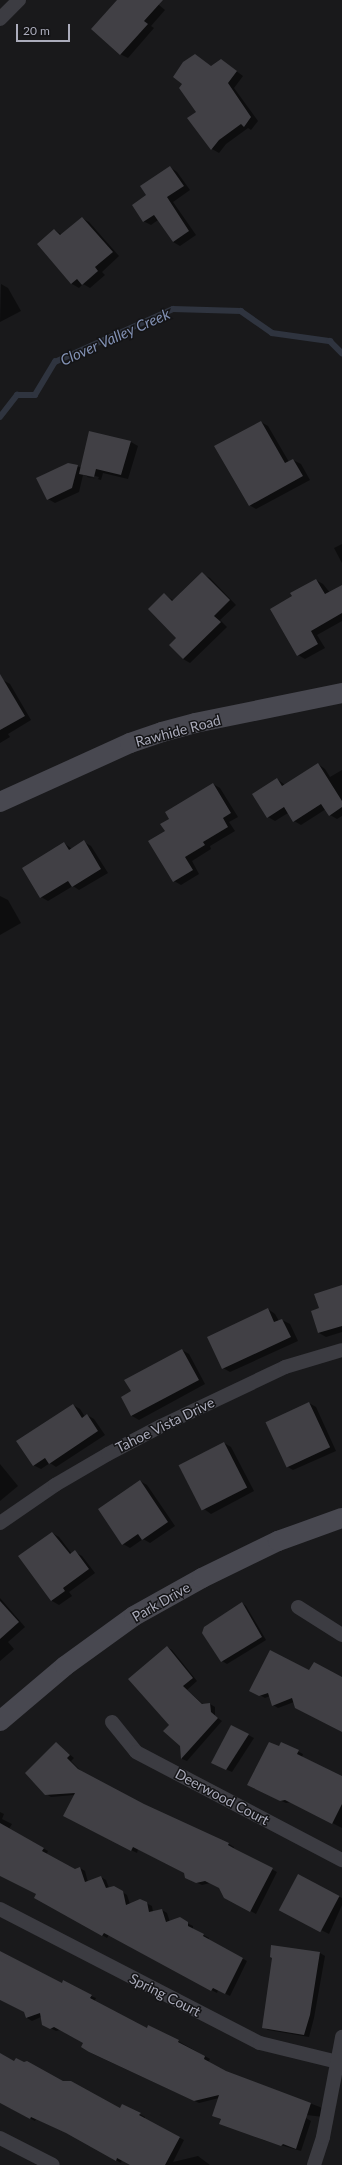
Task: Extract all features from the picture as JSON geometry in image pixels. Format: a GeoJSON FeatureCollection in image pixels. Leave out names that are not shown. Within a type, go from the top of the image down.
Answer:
{"type":"FeatureCollection","features":[{"type":"Feature","properties":{"kind":"street"},"geometry":{"type":"LineString","coordinates":[[0,19],[19,0]]}},
{"type":"Feature","properties":{"kind":"street","name":"Rawhide Road"},"geometry":{"type":"LineString","coordinates":[[0,802],[130,743],[162,732],[342,693]]}},
{"type":"Feature","properties":{"kind":"street","name":"Tahoe Vista Drive"},"geometry":{"type":"LineString","coordinates":[[0,1523],[55,1485],[108,1454],[161,1426],[285,1367],[342,1350]]}},
{"type":"Feature","properties":{"kind":"street","name":"Park Drive"},"geometry":{"type":"LineString","coordinates":[[0,1722],[65,1666],[134,1616],[202,1578],[278,1540],[342,1518]]}},
{"type":"Feature","properties":{"kind":"street"},"geometry":{"type":"LineString","coordinates":[[298,1607],[342,1635]]}},
{"type":"Feature","properties":{"kind":"street","name":"Deerwood Court"},"geometry":{"type":"LineString","coordinates":[[112,1722],[136,1752],[342,1860]]}},
{"type":"Feature","properties":{"kind":"street","name":"Spring Court"},"geometry":{"type":"LineString","coordinates":[[0,1910],[260,2043],[338,2062]]}},
{"type":"Feature","properties":{"kind":"street"},"geometry":{"type":"LineString","coordinates":[[314,2165],[323,2138],[342,2037]]}},
{"type":"Feature","properties":{"kind":"street"},"geometry":{"type":"LineString","coordinates":[[0,2138],[53,2165]]}},
{"type":"Feature","properties":{"kind":"building"},"geometry":{"type":"Polygon","coordinates":[[[117,0],[163,0],[144,21],[148,24],[120,55],[91,29],[117,0]]]}},
{"type":"Feature","properties":{"kind":"building"},"geometry":{"type":"Polygon","coordinates":[[[195,54],[211,66],[221,59],[237,71],[228,83],[251,117],[244,127],[241,124],[219,140],[211,150],[187,118],[196,112],[179,88],[182,84],[173,77],[183,62],[195,54]]]}},
{"type":"Feature","properties":{"kind":"building"},"geometry":{"type":"Polygon","coordinates":[[[170,166],[184,186],[167,197],[189,231],[173,242],[154,215],[143,222],[132,205],[146,195],[140,186],[170,166]]]}},
{"type":"Feature","properties":{"kind":"building"},"geometry":{"type":"Polygon","coordinates":[[[82,217],[113,252],[95,267],[98,271],[82,285],[77,279],[71,284],[37,244],[54,229],[60,235],[82,217]]]}},
{"type":"Feature","properties":{"kind":"building"},"geometry":{"type":"Polygon","coordinates":[[[261,421],[285,463],[293,459],[303,476],[249,506],[214,446],[261,421]]]}},
{"type":"Feature","properties":{"kind":"building"},"geometry":{"type":"Polygon","coordinates":[[[89,431],[131,441],[121,475],[96,469],[94,477],[79,474],[89,431]]]}},
{"type":"Feature","properties":{"kind":"building"},"geometry":{"type":"Polygon","coordinates":[[[68,463],[78,465],[72,488],[47,500],[36,478],[68,463]]]}},
{"type":"Feature","properties":{"kind":"building"},"geometry":{"type":"Polygon","coordinates":[[[202,572],[230,600],[214,616],[221,622],[183,659],[169,645],[176,638],[148,609],[164,593],[172,601],[202,572]]]}},
{"type":"Feature","properties":{"kind":"building"},"geometry":{"type":"Polygon","coordinates":[[[316,579],[325,594],[342,585],[342,613],[311,631],[318,644],[297,656],[270,609],[292,596],[290,593],[316,579]]]}},
{"type":"Feature","properties":{"kind":"building"},"geometry":{"type":"Polygon","coordinates":[[[0,674],[25,716],[0,730],[0,674]]]}},
{"type":"Feature","properties":{"kind":"building"},"geometry":{"type":"Polygon","coordinates":[[[318,763],[342,801],[342,807],[329,816],[321,804],[293,822],[284,807],[267,818],[252,794],[277,778],[282,786],[318,763]]]}},
{"type":"Feature","properties":{"kind":"building"},"geometry":{"type":"Polygon","coordinates":[[[213,783],[231,813],[223,818],[228,827],[203,842],[205,845],[185,857],[193,870],[173,882],[148,841],[165,831],[160,824],[169,819],[165,812],[213,783]]]}},
{"type":"Feature","properties":{"kind":"building"},"geometry":{"type":"Polygon","coordinates":[[[84,840],[101,869],[72,887],[68,881],[40,898],[22,868],[64,842],[69,850],[84,840]]]}},
{"type":"Feature","properties":{"kind":"building"},"geometry":{"type":"Polygon","coordinates":[[[342,1285],[342,1326],[318,1333],[311,1311],[319,1308],[314,1294],[342,1285]]]}},
{"type":"Feature","properties":{"kind":"building"},"geometry":{"type":"Polygon","coordinates":[[[268,1308],[274,1322],[282,1319],[291,1337],[222,1369],[207,1337],[268,1308]]]}},
{"type":"Feature","properties":{"kind":"building"},"geometry":{"type":"Polygon","coordinates":[[[182,1349],[199,1380],[131,1416],[121,1397],[131,1391],[124,1380],[182,1349]]]}},
{"type":"Feature","properties":{"kind":"building"},"geometry":{"type":"Polygon","coordinates":[[[309,1402],[330,1447],[287,1468],[265,1422],[309,1402]]]}},
{"type":"Feature","properties":{"kind":"building"},"geometry":{"type":"Polygon","coordinates":[[[73,1404],[82,1418],[87,1414],[98,1431],[49,1464],[45,1458],[33,1466],[16,1441],[73,1404]]]}},
{"type":"Feature","properties":{"kind":"building"},"geometry":{"type":"Polygon","coordinates":[[[224,1442],[247,1487],[202,1511],[179,1465],[224,1442]]]}},
{"type":"Feature","properties":{"kind":"building"},"geometry":{"type":"Polygon","coordinates":[[[140,1480],[168,1522],[142,1540],[138,1534],[122,1545],[98,1509],[140,1480]]]}},
{"type":"Feature","properties":{"kind":"building"},"geometry":{"type":"Polygon","coordinates":[[[52,1532],[70,1554],[75,1550],[89,1569],[63,1588],[65,1591],[51,1601],[18,1556],[52,1532]]]}},
{"type":"Feature","properties":{"kind":"building"},"geometry":{"type":"Polygon","coordinates":[[[0,1601],[19,1622],[0,1639],[0,1601]]]}},
{"type":"Feature","properties":{"kind":"building"},"geometry":{"type":"Polygon","coordinates":[[[242,1602],[262,1637],[221,1662],[202,1633],[204,1627],[242,1602]]]}},
{"type":"Feature","properties":{"kind":"building"},"geometry":{"type":"Polygon","coordinates":[[[167,1646],[193,1678],[183,1686],[202,1704],[210,1703],[211,1712],[218,1718],[181,1759],[180,1746],[163,1731],[169,1725],[128,1679],[167,1646]]]}},
{"type":"Feature","properties":{"kind":"building"},"geometry":{"type":"Polygon","coordinates":[[[270,1650],[309,1670],[314,1662],[342,1677],[342,1732],[295,1708],[292,1698],[272,1706],[268,1693],[259,1696],[249,1691],[270,1650]]]}},
{"type":"Feature","properties":{"kind":"building"},"geometry":{"type":"Polygon","coordinates":[[[231,1725],[249,1734],[226,1770],[211,1763],[231,1725]]]}},
{"type":"Feature","properties":{"kind":"building"},"geometry":{"type":"Polygon","coordinates":[[[56,1742],[70,1755],[67,1758],[78,1769],[144,1804],[229,1843],[228,1845],[235,1849],[273,1868],[250,1912],[224,1898],[219,1888],[205,1881],[196,1883],[185,1878],[184,1873],[133,1847],[131,1851],[63,1816],[75,1793],[45,1795],[25,1773],[56,1742]]]}},
{"type":"Feature","properties":{"kind":"building"},"geometry":{"type":"Polygon","coordinates":[[[269,1742],[279,1746],[281,1742],[299,1750],[297,1754],[342,1776],[342,1804],[332,1824],[285,1800],[280,1801],[247,1785],[269,1742]]]}},
{"type":"Feature","properties":{"kind":"building"},"geometry":{"type":"Polygon","coordinates":[[[0,1823],[44,1848],[42,1851],[75,1869],[80,1867],[85,1882],[101,1876],[106,1888],[114,1886],[123,1891],[126,1905],[140,1899],[147,1902],[149,1912],[162,1909],[166,1922],[180,1917],[188,1922],[188,1926],[204,1934],[203,1936],[243,1958],[225,1994],[213,1988],[211,1991],[104,1933],[102,1936],[34,1898],[36,1894],[0,1876],[0,1823]]]}},
{"type":"Feature","properties":{"kind":"building"},"geometry":{"type":"Polygon","coordinates":[[[298,1874],[339,1896],[320,1932],[279,1910],[298,1874]]]}},
{"type":"Feature","properties":{"kind":"building"},"geometry":{"type":"Polygon","coordinates":[[[271,1945],[320,1952],[310,2015],[304,2035],[262,2028],[272,1958],[270,1957],[271,1945]]]}},
{"type":"Feature","properties":{"kind":"building"},"geometry":{"type":"Polygon","coordinates":[[[0,1951],[62,1983],[63,1980],[92,1995],[90,1998],[147,2028],[148,2025],[179,2040],[178,2042],[205,2056],[204,2059],[226,2071],[311,2103],[296,2149],[283,2144],[281,2146],[219,2124],[221,2119],[212,2116],[219,2095],[194,2101],[89,2052],[81,2047],[83,2043],[54,2027],[50,2029],[42,2025],[40,2013],[26,2018],[24,2012],[0,2000],[0,1951]]]}},
{"type":"Feature","properties":{"kind":"building"},"geometry":{"type":"Polygon","coordinates":[[[0,2053],[14,2061],[16,2058],[24,2062],[27,2061],[63,2081],[71,2081],[120,2108],[122,2104],[141,2113],[139,2115],[180,2137],[165,2165],[130,2165],[117,2158],[116,2161],[66,2133],[31,2117],[30,2119],[0,2103],[0,2053]]]}},
{"type":"Feature","properties":{"kind":"waterway","name":"Clover Valley Creek"},"geometry":{"type":"LineString","coordinates":[[0,417],[17,395],[35,395],[55,362],[173,309],[241,311],[272,333],[330,341],[342,353]]}}]}
